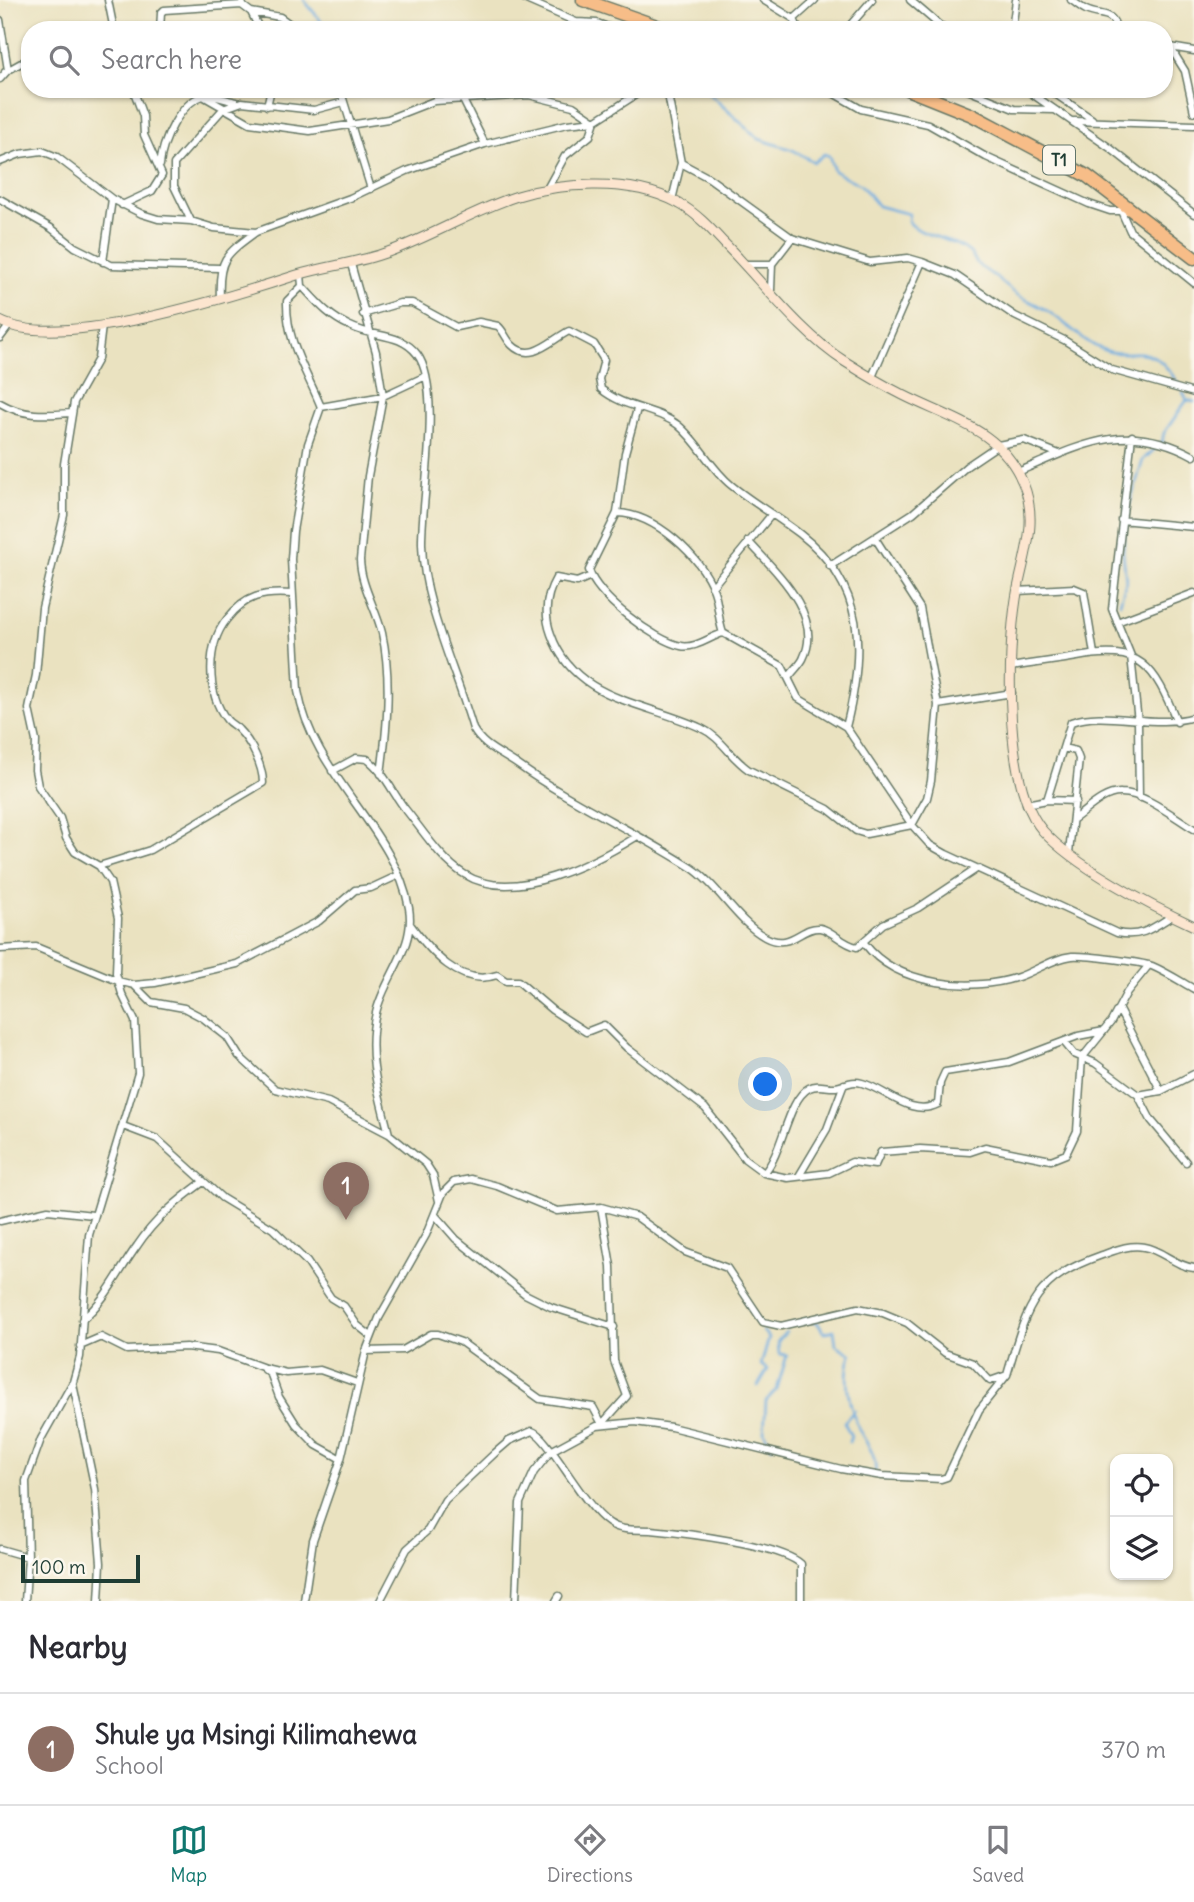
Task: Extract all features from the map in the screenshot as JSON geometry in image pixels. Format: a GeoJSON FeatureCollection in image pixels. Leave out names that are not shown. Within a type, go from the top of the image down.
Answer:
{"type":"FeatureCollection","features":[{"type":"Feature","properties":{"kind":"highway"},"geometry":{"type":"LineString","coordinates":[[583,0],[642,21]]}},
{"type":"Feature","properties":{"kind":"highway","name":"T1"},"geometry":{"type":"LineString","coordinates":[[928,98],[1016,136],[1087,176],[1194,258]]}},
{"type":"Feature","properties":{"kind":"street"},"geometry":{"type":"LineString","coordinates":[[108,0],[112,21]]}},
{"type":"Feature","properties":{"kind":"street"},"geometry":{"type":"LineString","coordinates":[[526,0],[575,21]]}},
{"type":"Feature","properties":{"kind":"street"},"geometry":{"type":"LineString","coordinates":[[763,0],[794,19],[816,0]]}},
{"type":"Feature","properties":{"kind":"street"},"geometry":{"type":"LineString","coordinates":[[854,21],[872,0]]}},
{"type":"Feature","properties":{"kind":"street"},"geometry":{"type":"LineString","coordinates":[[910,0],[934,21]]}},
{"type":"Feature","properties":{"kind":"street"},"geometry":{"type":"LineString","coordinates":[[1014,21],[1016,0]]}},
{"type":"Feature","properties":{"kind":"street"},"geometry":{"type":"LineString","coordinates":[[1071,0],[1085,10],[1109,15],[1114,21]]}},
{"type":"Feature","properties":{"kind":"street"},"geometry":{"type":"LineString","coordinates":[[161,21],[164,10],[242,2],[256,21]]}},
{"type":"Feature","properties":{"kind":"street"},"geometry":{"type":"LineString","coordinates":[[251,12],[280,17],[286,21]]}},
{"type":"Feature","properties":{"kind":"street"},"geometry":{"type":"LineString","coordinates":[[0,20],[3,74]]}},
{"type":"Feature","properties":{"kind":"street"},"geometry":{"type":"LineString","coordinates":[[1173,48],[1194,51]]}},
{"type":"Feature","properties":{"kind":"street"},"geometry":{"type":"LineString","coordinates":[[1173,55],[1185,71],[1194,112]]}},
{"type":"Feature","properties":{"kind":"street"},"geometry":{"type":"LineString","coordinates":[[0,63],[3,74]]}},
{"type":"Feature","properties":{"kind":"street"},"geometry":{"type":"LineString","coordinates":[[3,74],[21,63]]}},
{"type":"Feature","properties":{"kind":"street"},"geometry":{"type":"LineString","coordinates":[[122,205],[152,191],[162,175],[144,135],[143,116],[136,98]]}},
{"type":"Feature","properties":{"kind":"street"},"geometry":{"type":"LineString","coordinates":[[160,167],[169,132],[185,110],[200,98]]}},
{"type":"Feature","properties":{"kind":"street"},"geometry":{"type":"LineString","coordinates":[[205,98],[250,122],[310,131],[388,119],[434,101],[489,98]]}},
{"type":"Feature","properties":{"kind":"street"},"geometry":{"type":"LineString","coordinates":[[213,98],[314,110],[344,102]]}},
{"type":"Feature","properties":{"kind":"street"},"geometry":{"type":"LineString","coordinates":[[267,106],[269,98]]}},
{"type":"Feature","properties":{"kind":"street"},"geometry":{"type":"LineString","coordinates":[[343,98],[371,189]]}},
{"type":"Feature","properties":{"kind":"street"},"geometry":{"type":"LineString","coordinates":[[541,98],[573,106],[595,121]]}},
{"type":"Feature","properties":{"kind":"street"},"geometry":{"type":"LineString","coordinates":[[220,297],[219,268],[231,252],[256,232],[371,189],[407,171],[485,144],[567,124],[595,121],[610,115],[633,98]]}},
{"type":"Feature","properties":{"kind":"street"},"geometry":{"type":"LineString","coordinates":[[669,98],[681,163],[672,201]]}},
{"type":"Feature","properties":{"kind":"street"},"geometry":{"type":"LineString","coordinates":[[841,98],[861,109],[928,124],[986,157],[1089,204],[1121,211],[1135,211]]}},
{"type":"Feature","properties":{"kind":"street"},"geometry":{"type":"LineString","coordinates":[[987,98],[1014,109],[1056,110]]}},
{"type":"Feature","properties":{"kind":"street"},"geometry":{"type":"LineString","coordinates":[[1038,98],[1193,211]]}},
{"type":"Feature","properties":{"kind":"street"},"geometry":{"type":"LineString","coordinates":[[1061,98],[1093,121]]}},
{"type":"Feature","properties":{"kind":"street"},"geometry":{"type":"LineString","coordinates":[[463,100],[485,144]]}},
{"type":"Feature","properties":{"kind":"street"},"geometry":{"type":"LineString","coordinates":[[191,221],[174,186],[174,164],[223,109],[236,102]]}},
{"type":"Feature","properties":{"kind":"street"},"geometry":{"type":"LineString","coordinates":[[548,187],[565,156],[590,136],[595,121]]}},
{"type":"Feature","properties":{"kind":"street"},"geometry":{"type":"LineString","coordinates":[[1072,121],[1194,125]]}},
{"type":"Feature","properties":{"kind":"street"},"geometry":{"type":"LineString","coordinates":[[0,162],[20,154],[42,151],[57,157],[112,200],[158,219],[191,221],[214,228],[256,232]]}},
{"type":"Feature","properties":{"kind":"street"},"geometry":{"type":"LineString","coordinates":[[681,163],[709,178],[792,238],[870,261],[908,258],[922,262],[955,275],[1015,316],[1065,340],[1112,370],[1194,393]]}},
{"type":"Feature","properties":{"kind":"street"},"geometry":{"type":"LineString","coordinates":[[0,321],[9,326],[36,332],[102,326],[266,286],[301,274],[351,264],[392,250],[513,195],[548,187],[611,185],[647,191],[672,201],[713,231],[819,343],[900,394],[976,428],[998,445],[1018,472],[1029,503],[1029,550],[1017,591],[1011,633],[1011,667],[1019,778],[1026,804],[1044,832],[1069,852],[1172,916],[1194,926]]}},
{"type":"Feature","properties":{"kind":"street"},"geometry":{"type":"LineString","coordinates":[[0,199],[103,262],[121,267],[173,264],[219,268]]}},
{"type":"Feature","properties":{"kind":"street"},"geometry":{"type":"LineString","coordinates":[[103,262],[112,200]]}},
{"type":"Feature","properties":{"kind":"street"},"geometry":{"type":"LineString","coordinates":[[1121,211],[1130,231],[1194,283]]}},
{"type":"Feature","properties":{"kind":"street"},"geometry":{"type":"LineString","coordinates":[[771,290],[772,264],[792,238]]}},
{"type":"Feature","properties":{"kind":"street"},"geometry":{"type":"LineString","coordinates":[[872,377],[922,262]]}},
{"type":"Feature","properties":{"kind":"street"},"geometry":{"type":"LineString","coordinates":[[351,264],[383,396],[368,476],[360,560],[360,572],[378,619],[386,659],[387,715],[381,774]]}},
{"type":"Feature","properties":{"kind":"street"},"geometry":{"type":"LineString","coordinates":[[746,264],[772,264]]}},
{"type":"Feature","properties":{"kind":"street"},"geometry":{"type":"LineString","coordinates":[[301,274],[302,286],[326,314],[370,334],[400,339],[420,358],[426,376],[429,471],[422,522],[423,564],[473,729],[484,745],[559,794],[695,870],[764,936],[786,941],[822,928],[847,945],[857,947],[865,944],[883,924],[918,908],[975,870]]}},
{"type":"Feature","properties":{"kind":"street"},"geometry":{"type":"LineString","coordinates":[[302,286],[287,301],[288,325],[295,354],[321,407],[308,444],[293,531],[292,594],[302,710],[332,771],[399,875],[408,903],[410,925],[402,957],[381,996],[373,1036],[374,1079],[389,1134]]}},
{"type":"Feature","properties":{"kind":"street"},"geometry":{"type":"LineString","coordinates":[[363,314],[400,303],[412,303],[456,327],[479,322],[498,326],[515,348],[524,351],[541,349],[563,334],[575,332],[594,344],[602,355],[604,365],[599,379],[601,389],[636,410],[677,425],[728,483],[803,536],[830,566],[855,608],[860,640],[855,688],[846,727]]}},
{"type":"Feature","properties":{"kind":"street"},"geometry":{"type":"LineString","coordinates":[[0,338],[9,326]]}},
{"type":"Feature","properties":{"kind":"street"},"geometry":{"type":"LineString","coordinates":[[25,1601],[28,1557],[26,1481],[41,1439],[73,1382],[80,1346],[93,1215],[136,1085],[138,1059],[135,1020],[118,981],[116,905],[110,882],[99,866],[75,852],[66,838],[60,818],[38,786],[35,770],[36,741],[29,709],[36,675],[43,608],[64,515],[64,464],[72,413],[77,394],[98,359],[102,326]]}},
{"type":"Feature","properties":{"kind":"street"},"geometry":{"type":"LineString","coordinates":[[321,407],[383,396],[426,376]]}},
{"type":"Feature","properties":{"kind":"street"},"geometry":{"type":"LineString","coordinates":[[0,403],[14,411],[29,414],[72,413]]}},
{"type":"Feature","properties":{"kind":"street"},"geometry":{"type":"LineString","coordinates":[[636,410],[625,453],[617,513],[592,558],[591,576],[620,608],[660,638],[684,647],[723,634],[782,666],[798,698],[846,727],[912,825],[930,845],[975,870],[1117,933],[1132,936],[1147,932],[1172,916]]}},
{"type":"Feature","properties":{"kind":"street"},"geometry":{"type":"LineString","coordinates":[[1018,472],[1059,454],[1112,436],[1152,440],[1194,456]]}},
{"type":"Feature","properties":{"kind":"street"},"geometry":{"type":"LineString","coordinates":[[1132,436],[1112,597],[1117,622],[1131,656],[1138,722],[1139,798]]}},
{"type":"Feature","properties":{"kind":"street"},"geometry":{"type":"LineString","coordinates":[[830,566],[913,513],[983,453],[998,445],[1024,440],[1059,454]]}},
{"type":"Feature","properties":{"kind":"street"},"geometry":{"type":"LineString","coordinates":[[617,513],[638,516],[686,550],[712,587],[723,634]]}},
{"type":"Feature","properties":{"kind":"street"},"geometry":{"type":"LineString","coordinates":[[712,587],[772,514]]}},
{"type":"Feature","properties":{"kind":"street"},"geometry":{"type":"LineString","coordinates":[[1121,520],[1194,527]]}},
{"type":"Feature","properties":{"kind":"street"},"geometry":{"type":"LineString","coordinates":[[591,576],[577,582],[556,578],[545,611],[560,655],[581,679],[611,696],[710,733],[738,762],[828,809],[856,831],[877,834],[912,825],[927,798],[938,705],[920,608],[875,538]]}},
{"type":"Feature","properties":{"kind":"street"},"geometry":{"type":"LineString","coordinates":[[748,541],[782,578],[805,619],[807,638],[803,659],[789,677]]}},
{"type":"Feature","properties":{"kind":"street"},"geometry":{"type":"LineString","coordinates":[[1017,591],[1073,588],[1084,592],[1094,654]]}},
{"type":"Feature","properties":{"kind":"street"},"geometry":{"type":"LineString","coordinates":[[99,866],[150,850],[263,783],[261,770],[246,738],[226,719],[219,702],[211,667],[212,651],[225,621],[246,600],[270,593],[292,594]]}},
{"type":"Feature","properties":{"kind":"street"},"geometry":{"type":"LineString","coordinates":[[1117,622],[1194,593]]}},
{"type":"Feature","properties":{"kind":"street"},"geometry":{"type":"LineString","coordinates":[[1011,667],[1113,652],[1131,656],[1142,663],[1164,691],[1177,722]]}},
{"type":"Feature","properties":{"kind":"street"},"geometry":{"type":"LineString","coordinates":[[938,705],[1012,693]]}},
{"type":"Feature","properties":{"kind":"street"},"geometry":{"type":"LineString","coordinates":[[1047,800],[1067,728],[1074,720],[1177,722],[1194,717]]}},
{"type":"Feature","properties":{"kind":"street"},"geometry":{"type":"LineString","coordinates":[[1063,747],[1076,751],[1079,759],[1069,852]]}},
{"type":"Feature","properties":{"kind":"street"},"geometry":{"type":"LineString","coordinates":[[332,771],[362,757],[372,762],[443,855],[464,874],[478,879],[512,883],[562,875],[588,865],[636,837]]}},
{"type":"Feature","properties":{"kind":"street"},"geometry":{"type":"LineString","coordinates":[[1074,820],[1110,795],[1121,793],[1139,798],[1194,829]]}},
{"type":"Feature","properties":{"kind":"street"},"geometry":{"type":"LineString","coordinates":[[1026,804],[1047,800],[1076,801]]}},
{"type":"Feature","properties":{"kind":"street"},"geometry":{"type":"LineString","coordinates":[[0,949],[36,947],[134,985],[237,964],[319,921],[355,890],[371,888],[399,875]]}},
{"type":"Feature","properties":{"kind":"street"},"geometry":{"type":"LineString","coordinates":[[410,925],[431,952],[451,968],[478,978],[497,975],[506,981],[518,981],[552,1010],[586,1032],[604,1025],[627,1048],[705,1108],[745,1159],[764,1173],[777,1178],[829,1173],[855,1161],[875,1165],[880,1152],[900,1150],[970,1152],[985,1147],[1041,1160],[1059,1158],[1070,1149],[1077,1131],[1082,1058],[1149,965]]}},
{"type":"Feature","properties":{"kind":"street"},"geometry":{"type":"LineString","coordinates":[[865,944],[874,956],[890,966],[939,981],[964,985],[983,985],[1016,978],[1073,956],[1149,965],[1194,989]]}},
{"type":"Feature","properties":{"kind":"street"},"geometry":{"type":"LineString","coordinates":[[134,985],[151,1002],[184,1008],[204,1018],[227,1037],[239,1056],[275,1089],[328,1102],[389,1134],[426,1164],[433,1175],[439,1201]]}},
{"type":"Feature","properties":{"kind":"street"},"geometry":{"type":"LineString","coordinates":[[1119,1010],[1161,1091]]}},
{"type":"Feature","properties":{"kind":"street"},"geometry":{"type":"LineString","coordinates":[[764,1173],[776,1157],[801,1095],[816,1086],[860,1082],[896,1101],[931,1108],[938,1104],[940,1083],[945,1072],[1009,1062],[1104,1031]]}},
{"type":"Feature","properties":{"kind":"street"},"geometry":{"type":"LineString","coordinates":[[1064,1042],[1074,1054],[1095,1063],[1138,1095],[1151,1120],[1186,1162]]}},
{"type":"Feature","properties":{"kind":"street"},"geometry":{"type":"LineString","coordinates":[[1138,1095],[1161,1091],[1194,1074]]}},
{"type":"Feature","properties":{"kind":"street"},"geometry":{"type":"LineString","coordinates":[[799,1176],[827,1129],[844,1084]]}},
{"type":"Feature","properties":{"kind":"street"},"geometry":{"type":"LineString","coordinates":[[123,1126],[157,1139],[203,1182],[273,1230],[293,1247],[319,1278],[331,1298],[344,1306],[357,1325],[371,1336]]}},
{"type":"Feature","properties":{"kind":"street"},"geometry":{"type":"LineString","coordinates":[[304,1601],[318,1522],[341,1459],[371,1336],[435,1215],[439,1201],[454,1182],[471,1179],[511,1190],[550,1210],[601,1207],[637,1217],[685,1251],[727,1268],[756,1315],[771,1325],[820,1319],[849,1310],[867,1310],[907,1323],[945,1353],[973,1363],[990,1381],[1007,1375]]}},
{"type":"Feature","properties":{"kind":"street"},"geometry":{"type":"LineString","coordinates":[[82,1320],[109,1292],[135,1248],[163,1212],[203,1182]]}},
{"type":"Feature","properties":{"kind":"street"},"geometry":{"type":"LineString","coordinates":[[516,1601],[520,1503],[534,1472],[551,1451],[603,1424],[626,1396],[617,1373],[611,1266],[601,1207]]}},
{"type":"Feature","properties":{"kind":"street"},"geometry":{"type":"LineString","coordinates":[[0,1221],[48,1210],[93,1215]]}},
{"type":"Feature","properties":{"kind":"street"},"geometry":{"type":"LineString","coordinates":[[435,1215],[456,1239],[525,1294],[551,1307],[614,1326]]}},
{"type":"Feature","properties":{"kind":"street"},"geometry":{"type":"LineString","coordinates":[[603,1424],[635,1422],[671,1427],[841,1469],[882,1476],[947,1478],[979,1410],[1007,1375],[1031,1304],[1044,1286],[1066,1270],[1119,1249],[1142,1246],[1194,1268]]}},
{"type":"Feature","properties":{"kind":"street"},"geometry":{"type":"LineString","coordinates":[[366,1351],[403,1350],[431,1334],[450,1337],[540,1399],[593,1407],[603,1424]]}},
{"type":"Feature","properties":{"kind":"street"},"geometry":{"type":"LineString","coordinates":[[80,1346],[101,1337],[127,1350],[203,1348],[286,1373],[320,1370],[358,1383]]}},
{"type":"Feature","properties":{"kind":"street"},"geometry":{"type":"LineString","coordinates":[[261,1367],[271,1375],[279,1397],[296,1424],[316,1445],[341,1459]]}},
{"type":"Feature","properties":{"kind":"street"},"geometry":{"type":"LineString","coordinates":[[73,1382],[94,1489],[102,1571],[99,1601]]}},
{"type":"Feature","properties":{"kind":"street"},"geometry":{"type":"LineString","coordinates":[[380,1601],[407,1549],[428,1530],[445,1500],[495,1453],[532,1431],[539,1433],[584,1499],[618,1528],[697,1535],[774,1550],[795,1558],[801,1564],[801,1601]]}},
{"type":"Feature","properties":{"kind":"street"},"geometry":{"type":"LineString","coordinates":[[0,1549],[28,1557]]}},
{"type":"Feature","properties":{"kind":"waterway"},"geometry":{"type":"LineString","coordinates":[[304,0],[321,21]]}},
{"type":"Feature","properties":{"kind":"waterway"},"geometry":{"type":"LineString","coordinates":[[714,98],[759,139],[793,150],[814,162],[824,154],[829,156],[834,171],[861,185],[878,206],[909,214],[908,221],[913,226],[962,247],[980,267],[1087,341],[1115,353],[1146,354],[1156,358],[1180,387]]}},
{"type":"Feature","properties":{"kind":"waterway"},"geometry":{"type":"LineString","coordinates":[[1183,392],[1187,400],[1194,402]]}},
{"type":"Feature","properties":{"kind":"waterway"},"geometry":{"type":"LineString","coordinates":[[1120,603],[1126,581],[1123,552],[1127,513],[1143,460],[1162,442],[1164,433],[1187,400]]}},
{"type":"Feature","properties":{"kind":"waterway"},"geometry":{"type":"LineString","coordinates":[[810,1322],[817,1322],[824,1333],[834,1330],[836,1345],[851,1354],[847,1373],[850,1401],[859,1429],[873,1455],[875,1474]]}},
{"type":"Feature","properties":{"kind":"waterway"},"geometry":{"type":"LineString","coordinates":[[758,1386],[768,1369],[761,1365],[769,1338],[763,1331]]}},
{"type":"Feature","properties":{"kind":"waterway"},"geometry":{"type":"LineString","coordinates":[[772,1448],[764,1432],[766,1401],[777,1389],[787,1355],[779,1354],[778,1341],[786,1332]]}},
{"type":"Feature","properties":{"kind":"waterway"},"geometry":{"type":"LineString","coordinates":[[849,1442],[851,1436],[844,1422],[855,1410]]}},
{"type":"Feature","properties":{"kind":"place","name":"Shule ya Msingi Kilimahewa"},"geometry":{"type":"Point","coordinates":[346,1220]}}]}
